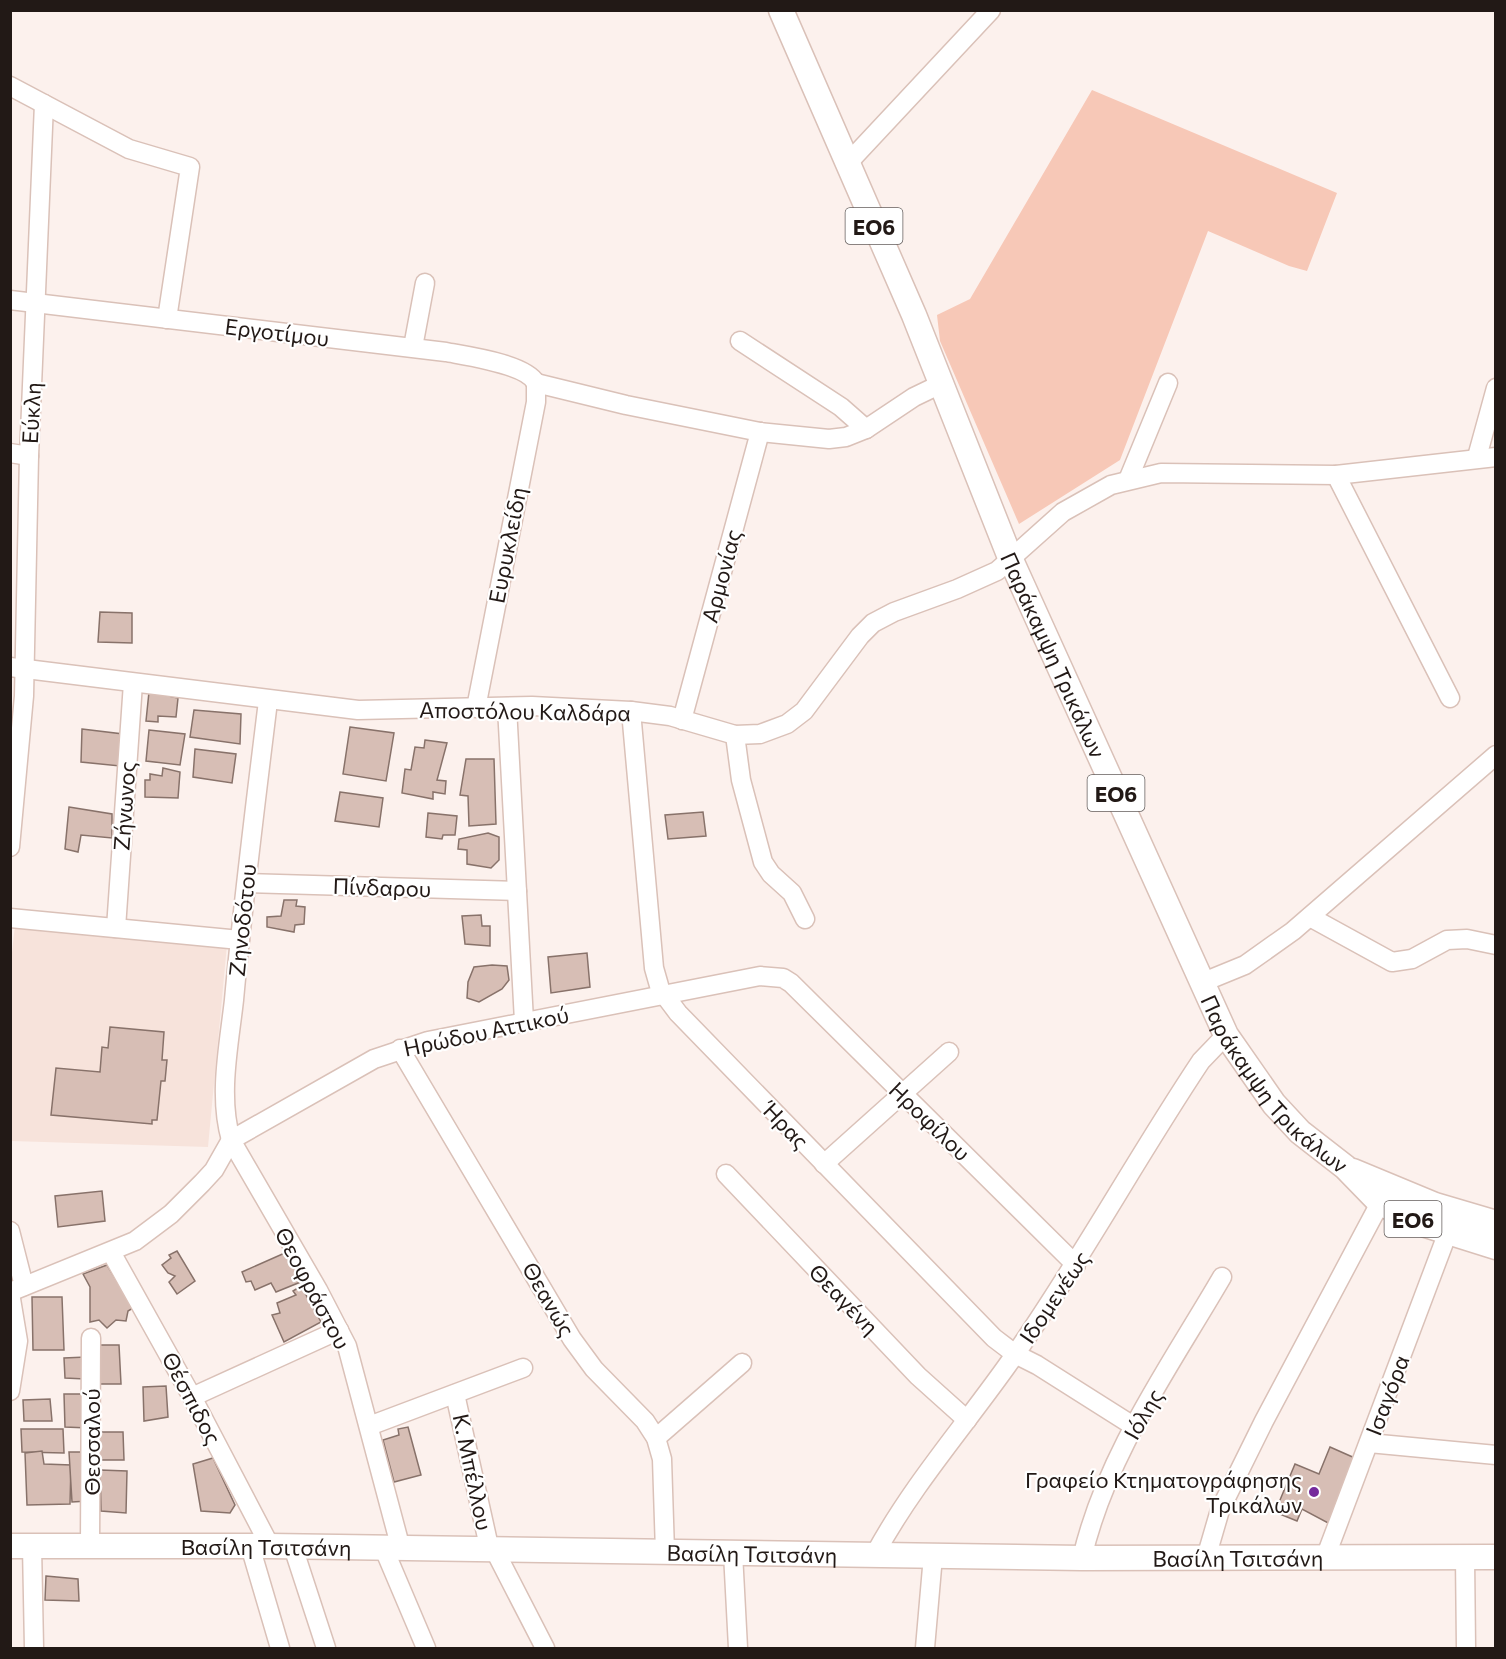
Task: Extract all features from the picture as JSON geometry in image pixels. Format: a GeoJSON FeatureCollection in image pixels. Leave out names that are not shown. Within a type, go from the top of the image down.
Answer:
{"type":"FeatureCollection","features":[{"type":"Feature","properties":{"kind":"main road","name":"Παράκαμψη Τρικάλων"},"geometry":{"type":"LineString","coordinates":[[781,10],[914,315],[1011,560],[1226,1035],[1274,1104],[1300,1132],[1345,1167],[1380,1203],[1426,1225],[1496,1247]]}},
{"type":"Feature","properties":{"kind":"main road","name":"ΕΟ6"},"geometry":{"type":"LineString","coordinates":[[1345,1167],[1435,1205],[1496,1223]]}},
{"type":"Feature","properties":{"kind":"main road","name":"Βασίλη Τσιτσάνη"},"geometry":{"type":"LineString","coordinates":[[21,1546],[271,1546],[1082,1558],[1487,1560]]}},
{"type":"Feature","properties":{"kind":"street"},"geometry":{"type":"LineString","coordinates":[[847,164],[991,10]]}},
{"type":"Feature","properties":{"kind":"street"},"geometry":{"type":"LineString","coordinates":[[10,86],[129,150],[190,167],[167,319]]}},
{"type":"Feature","properties":{"kind":"street","name":"Εύκλη"},"geometry":{"type":"LineString","coordinates":[[10,847],[37,303],[44,105]]}},
{"type":"Feature","properties":{"kind":"street"},"geometry":{"type":"LineString","coordinates":[[413,347],[425,283]]}},
{"type":"Feature","properties":{"kind":"street","name":"Εργοτίμου"},"geometry":{"type":"LineString","coordinates":[[10,300],[413,347],[497,363],[529,375],[536,383],[626,405],[760,432],[829,439],[866,429],[914,397],[941,384]]}},
{"type":"Feature","properties":{"kind":"street"},"geometry":{"type":"LineString","coordinates":[[740,341],[841,407],[866,429]]}},
{"type":"Feature","properties":{"kind":"street"},"geometry":{"type":"LineString","coordinates":[[1128,480],[1168,382]]}},
{"type":"Feature","properties":{"kind":"street","name":"Ευρυκλείδη"},"geometry":{"type":"LineString","coordinates":[[476,708],[536,402],[536,383]]}},
{"type":"Feature","properties":{"kind":"street"},"geometry":{"type":"LineString","coordinates":[[1486,457],[1496,388]]}},
{"type":"Feature","properties":{"kind":"street","name":"Αρμονίας"},"geometry":{"type":"LineString","coordinates":[[682,720],[760,432]]}},
{"type":"Feature","properties":{"kind":"street"},"geometry":{"type":"LineString","coordinates":[[10,453],[29,456]]}},
{"type":"Feature","properties":{"kind":"street","name":"Αποστόλου Καλδάρα"},"geometry":{"type":"LineString","coordinates":[[18,668],[358,710],[507,707],[631,711],[682,720],[735,735],[770,732],[796,718],[814,699],[856,641],[873,623],[894,612],[976,581],[1011,560],[1051,522],[1076,503],[1111,485],[1177,472],[1268,476],[1336,475],[1486,457]]}},
{"type":"Feature","properties":{"kind":"street"},"geometry":{"type":"LineString","coordinates":[[1336,475],[1450,698]]}},
{"type":"Feature","properties":{"kind":"street","name":"Ζήνωνος"},"geometry":{"type":"LineString","coordinates":[[116,928],[133,683]]}},
{"type":"Feature","properties":{"kind":"street","name":"Ζηνοδότου"},"geometry":{"type":"LineString","coordinates":[[231,1140],[226,1116],[225,1087],[268,700]]}},
{"type":"Feature","properties":{"kind":"street"},"geometry":{"type":"LineString","coordinates":[[507,707],[524,1021]]}},
{"type":"Feature","properties":{"kind":"street","name":"Ήρας"},"geometry":{"type":"LineString","coordinates":[[631,711],[654,968],[664,995],[678,1013],[979,1324],[1016,1354],[1135,1427]]}},
{"type":"Feature","properties":{"kind":"street"},"geometry":{"type":"LineString","coordinates":[[735,735],[741,780],[763,862],[771,874],[792,892],[805,919]]}},
{"type":"Feature","properties":{"kind":"street"},"geometry":{"type":"LineString","coordinates":[[1201,983],[1245,965],[1310,917],[1373,858],[1496,755]]}},
{"type":"Feature","properties":{"kind":"street","name":"Πίνδαρου"},"geometry":{"type":"LineString","coordinates":[[246,883],[517,891]]}},
{"type":"Feature","properties":{"kind":"street"},"geometry":{"type":"LineString","coordinates":[[1310,917],[1392,962],[1412,958],[1447,940],[1467,939],[1496,945]]}},
{"type":"Feature","properties":{"kind":"street"},"geometry":{"type":"LineString","coordinates":[[10,918],[240,940]]}},
{"type":"Feature","properties":{"kind":"street","name":"Ηρώδου Αττικού"},"geometry":{"type":"LineString","coordinates":[[231,1140],[349,1071],[400,1049],[524,1021],[753,976],[783,978]]}},
{"type":"Feature","properties":{"kind":"street","name":"Ηροφίλου"},"geometry":{"type":"LineString","coordinates":[[783,978],[1076,1265]]}},
{"type":"Feature","properties":{"kind":"street","name":"Ιδομενέως"},"geometry":{"type":"LineString","coordinates":[[875,1554],[916,1488],[1016,1354],[1076,1265],[1188,1080],[1209,1051],[1226,1035]]}},
{"type":"Feature","properties":{"kind":"street","name":"Θεανώς"},"geometry":{"type":"LineString","coordinates":[[400,1049],[572,1339],[594,1369],[645,1421],[656,1438],[662,1459],[665,1552]]}},
{"type":"Feature","properties":{"kind":"street"},"geometry":{"type":"LineString","coordinates":[[824,1164],[949,1052]]}},
{"type":"Feature","properties":{"kind":"street"},"geometry":{"type":"LineString","coordinates":[[15,1291],[135,1241],[171,1215],[214,1170],[231,1140]]}},
{"type":"Feature","properties":{"kind":"street","name":"Θεοφράστου"},"geometry":{"type":"LineString","coordinates":[[231,1140],[339,1330],[350,1357],[369,1426],[393,1549],[426,1648]]}},
{"type":"Feature","properties":{"kind":"street","name":"Θεαγένη"},"geometry":{"type":"LineString","coordinates":[[726,1174],[910,1367],[967,1420]]}},
{"type":"Feature","properties":{"kind":"street"},"geometry":{"type":"LineString","coordinates":[[1206,1558],[1220,1510],[1264,1421],[1380,1203]]}},
{"type":"Feature","properties":{"kind":"street"},"geometry":{"type":"LineString","coordinates":[[10,1231],[18,1341],[10,1391]]}},
{"type":"Feature","properties":{"kind":"street","name":"Ισαγόρα"},"geometry":{"type":"LineString","coordinates":[[1325,1558],[1448,1232]]}},
{"type":"Feature","properties":{"kind":"street","name":"Θέσπιδος"},"geometry":{"type":"LineString","coordinates":[[111,1252],[192,1397],[271,1546]]}},
{"type":"Feature","properties":{"kind":"street","name":"Ιόλης"},"geometry":{"type":"LineString","coordinates":[[1082,1558],[1099,1497],[1135,1427],[1222,1277]]}},
{"type":"Feature","properties":{"kind":"street"},"geometry":{"type":"LineString","coordinates":[[192,1397],[339,1330]]}},
{"type":"Feature","properties":{"kind":"street","name":"Θεσσαλού"},"geometry":{"type":"LineString","coordinates":[[90,1546],[91,1338]]}},
{"type":"Feature","properties":{"kind":"street"},"geometry":{"type":"LineString","coordinates":[[656,1438],[742,1363]]}},
{"type":"Feature","properties":{"kind":"street"},"geometry":{"type":"LineString","coordinates":[[369,1426],[523,1368]]}},
{"type":"Feature","properties":{"kind":"street","name":"Κ. Μπέλλου"},"geometry":{"type":"LineString","coordinates":[[455,1394],[493,1551],[545,1648]]}},
{"type":"Feature","properties":{"kind":"street"},"geometry":{"type":"LineString","coordinates":[[1369,1443],[1496,1455]]}},
{"type":"Feature","properties":{"kind":"street"},"geometry":{"type":"LineString","coordinates":[[21,1546],[34,1648]]}},
{"type":"Feature","properties":{"kind":"street"},"geometry":{"type":"LineString","coordinates":[[271,1546],[280,1648]]}},
{"type":"Feature","properties":{"kind":"street"},"geometry":{"type":"LineString","coordinates":[[271,1546],[326,1648]]}},
{"type":"Feature","properties":{"kind":"street"},"geometry":{"type":"LineString","coordinates":[[733,1553],[738,1648]]}},
{"type":"Feature","properties":{"kind":"street"},"geometry":{"type":"LineString","coordinates":[[925,1648],[933,1556]]}},
{"type":"Feature","properties":{"kind":"street"},"geometry":{"type":"LineString","coordinates":[[1466,1648],[1487,1560]]}},
{"type":"Feature","properties":{"kind":"shaded area"},"geometry":{"type":"Polygon","coordinates":[[[1092,90],[1337,193],[1307,271],[1289,266],[1208,231],[1120,460],[1019,524],[940,341],[937,315],[970,299],[1092,90]]]}},
{"type":"Feature","properties":{"kind":"shaded area"},"geometry":{"type":"Polygon","coordinates":[[[15,925],[227,945],[208,1147],[11,1141],[10,971],[15,925]]]}},
{"type":"Feature","properties":{"kind":"building"},"geometry":{"type":"Polygon","coordinates":[[[100,612],[132,613],[132,643],[98,642],[100,612]]]}},
{"type":"Feature","properties":{"kind":"building"},"geometry":{"type":"Polygon","coordinates":[[[149,692],[178,698],[176,717],[158,716],[158,722],[146,721],[149,692]]]}},
{"type":"Feature","properties":{"kind":"building"},"geometry":{"type":"Polygon","coordinates":[[[194,710],[241,714],[240,744],[190,737],[194,710]]]}},
{"type":"Feature","properties":{"kind":"building"},"geometry":{"type":"Polygon","coordinates":[[[350,727],[394,733],[386,781],[343,774],[350,727]]]}},
{"type":"Feature","properties":{"kind":"building"},"geometry":{"type":"Polygon","coordinates":[[[82,729],[123,734],[120,766],[81,762],[82,729]]]}},
{"type":"Feature","properties":{"kind":"building"},"geometry":{"type":"Polygon","coordinates":[[[149,730],[185,734],[180,765],[146,761],[149,730]]]}},
{"type":"Feature","properties":{"kind":"building"},"geometry":{"type":"Polygon","coordinates":[[[425,740],[447,743],[437,780],[446,781],[445,794],[433,792],[433,799],[402,793],[405,769],[411,770],[415,747],[424,748],[425,740]]]}},
{"type":"Feature","properties":{"kind":"building"},"geometry":{"type":"Polygon","coordinates":[[[195,749],[236,754],[232,783],[193,777],[195,749]]]}},
{"type":"Feature","properties":{"kind":"building"},"geometry":{"type":"Polygon","coordinates":[[[466,759],[494,759],[496,824],[469,826],[468,796],[460,795],[466,759]]]}},
{"type":"Feature","properties":{"kind":"building"},"geometry":{"type":"Polygon","coordinates":[[[163,768],[180,772],[178,798],[145,797],[145,780],[150,780],[150,774],[162,776],[163,768]]]}},
{"type":"Feature","properties":{"kind":"building"},"geometry":{"type":"Polygon","coordinates":[[[340,792],[383,798],[379,827],[335,821],[340,792]]]}},
{"type":"Feature","properties":{"kind":"building"},"geometry":{"type":"Polygon","coordinates":[[[69,807],[112,814],[112,838],[81,835],[78,852],[65,849],[69,807]]]}},
{"type":"Feature","properties":{"kind":"building"},"geometry":{"type":"Polygon","coordinates":[[[703,812],[706,836],[668,839],[665,815],[703,812]]]}},
{"type":"Feature","properties":{"kind":"building"},"geometry":{"type":"Polygon","coordinates":[[[428,813],[457,816],[455,835],[443,835],[442,839],[426,837],[428,813]]]}},
{"type":"Feature","properties":{"kind":"building"},"geometry":{"type":"Polygon","coordinates":[[[488,833],[499,837],[499,860],[491,868],[467,864],[467,850],[458,849],[459,839],[488,833]]]}},
{"type":"Feature","properties":{"kind":"building"},"geometry":{"type":"Polygon","coordinates":[[[284,900],[297,900],[296,906],[305,907],[304,924],[295,925],[294,932],[267,927],[267,917],[281,916],[284,900]]]}},
{"type":"Feature","properties":{"kind":"building"},"geometry":{"type":"Polygon","coordinates":[[[481,915],[482,926],[490,926],[490,946],[465,944],[462,916],[481,915]]]}},
{"type":"Feature","properties":{"kind":"building"},"geometry":{"type":"Polygon","coordinates":[[[587,953],[590,987],[551,993],[548,957],[587,953]]]}},
{"type":"Feature","properties":{"kind":"building"},"geometry":{"type":"Polygon","coordinates":[[[507,966],[509,980],[502,989],[479,1002],[467,998],[468,982],[474,967],[507,966]]]}},
{"type":"Feature","properties":{"kind":"building"},"geometry":{"type":"Polygon","coordinates":[[[110,1027],[164,1032],[162,1060],[167,1060],[165,1081],[161,1081],[157,1120],[152,1120],[152,1124],[51,1115],[56,1068],[100,1072],[102,1047],[108,1048],[110,1027]]]}},
{"type":"Feature","properties":{"kind":"building"},"geometry":{"type":"Polygon","coordinates":[[[102,1191],[105,1221],[58,1227],[55,1196],[102,1191]]]}},
{"type":"Feature","properties":{"kind":"building"},"geometry":{"type":"Polygon","coordinates":[[[177,1251],[195,1281],[177,1294],[169,1282],[175,1276],[168,1273],[162,1265],[171,1258],[169,1255],[177,1251]]]}},
{"type":"Feature","properties":{"kind":"building"},"geometry":{"type":"Polygon","coordinates":[[[287,1252],[303,1281],[276,1292],[271,1283],[255,1290],[251,1281],[246,1282],[242,1272],[287,1252]]]}},
{"type":"Feature","properties":{"kind":"building"},"geometry":{"type":"Polygon","coordinates":[[[107,1265],[133,1308],[128,1311],[126,1321],[116,1320],[107,1328],[99,1320],[90,1322],[90,1287],[83,1274],[107,1265]]]}},
{"type":"Feature","properties":{"kind":"building"},"geometry":{"type":"Polygon","coordinates":[[[301,1286],[321,1322],[284,1342],[272,1315],[280,1313],[277,1303],[296,1295],[293,1291],[301,1286]]]}},
{"type":"Feature","properties":{"kind":"building"},"geometry":{"type":"Polygon","coordinates":[[[32,1297],[62,1297],[64,1350],[33,1350],[32,1297]]]}},
{"type":"Feature","properties":{"kind":"building"},"geometry":{"type":"Polygon","coordinates":[[[95,1345],[119,1345],[121,1384],[95,1384],[95,1345]]]}},
{"type":"Feature","properties":{"kind":"building"},"geometry":{"type":"Polygon","coordinates":[[[86,1357],[85,1379],[65,1378],[64,1358],[86,1357]]]}},
{"type":"Feature","properties":{"kind":"building"},"geometry":{"type":"Polygon","coordinates":[[[166,1386],[168,1417],[144,1421],[143,1387],[166,1386]]]}},
{"type":"Feature","properties":{"kind":"building"},"geometry":{"type":"Polygon","coordinates":[[[64,1394],[87,1394],[88,1428],[65,1427],[64,1394]]]}},
{"type":"Feature","properties":{"kind":"building"},"geometry":{"type":"Polygon","coordinates":[[[50,1399],[52,1421],[24,1421],[23,1400],[50,1399]]]}},
{"type":"Feature","properties":{"kind":"building"},"geometry":{"type":"Polygon","coordinates":[[[408,1427],[421,1475],[394,1482],[383,1440],[399,1435],[398,1429],[408,1427]]]}},
{"type":"Feature","properties":{"kind":"building"},"geometry":{"type":"Polygon","coordinates":[[[21,1429],[63,1429],[64,1453],[22,1452],[21,1429]]]}},
{"type":"Feature","properties":{"kind":"building"},"geometry":{"type":"Polygon","coordinates":[[[100,1432],[123,1432],[124,1460],[99,1460],[100,1432]]]}},
{"type":"Feature","properties":{"kind":"building","name":"Γραφείο Κτηματογράφησης Τρικάλων"},"geometry":{"type":"Polygon","coordinates":[[[1330,1447],[1357,1459],[1330,1524],[1302,1509],[1297,1521],[1275,1512],[1295,1464],[1319,1474],[1330,1447]]]}},
{"type":"Feature","properties":{"kind":"building"},"geometry":{"type":"Polygon","coordinates":[[[42,1451],[44,1464],[71,1465],[70,1504],[27,1505],[25,1453],[42,1451]]]}},
{"type":"Feature","properties":{"kind":"building"},"geometry":{"type":"Polygon","coordinates":[[[69,1452],[86,1452],[88,1501],[72,1502],[69,1452]]]}},
{"type":"Feature","properties":{"kind":"building"},"geometry":{"type":"Polygon","coordinates":[[[213,1458],[235,1505],[230,1513],[201,1511],[193,1464],[213,1458]]]}},
{"type":"Feature","properties":{"kind":"building"},"geometry":{"type":"Polygon","coordinates":[[[100,1470],[127,1471],[126,1513],[101,1511],[100,1470]]]}},
{"type":"Feature","properties":{"kind":"building"},"geometry":{"type":"Polygon","coordinates":[[[46,1576],[78,1579],[79,1601],[45,1600],[46,1576]]]}},
{"type":"Feature","properties":{"kind":"place","name":"Γραφείο Κτηματογράφησης Τρικάλων"},"geometry":{"type":"Point","coordinates":[1314,1492]}}]}
